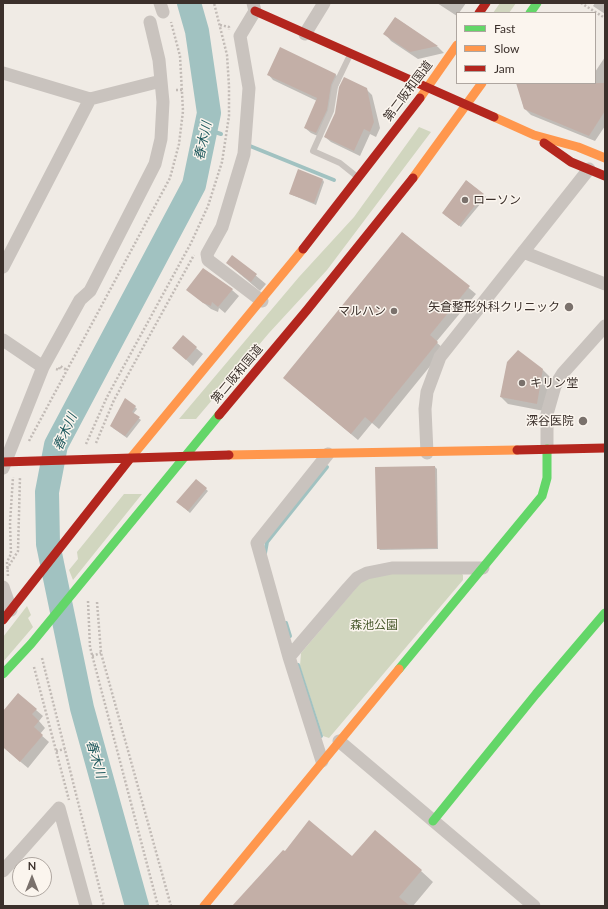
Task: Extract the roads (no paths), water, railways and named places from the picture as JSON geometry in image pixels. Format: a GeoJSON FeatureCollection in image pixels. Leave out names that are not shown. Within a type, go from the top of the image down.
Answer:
{"type":"FeatureCollection","features":[{"type":"Feature","properties":{"kind":"main road"},"geometry":{"type":"LineString","coordinates":[[480,12],[486,3]]}},
{"type":"Feature","properties":{"kind":"main road"},"geometry":{"type":"LineString","coordinates":[[531,12],[537,3]]}},
{"type":"Feature","properties":{"kind":"main road"},"geometry":{"type":"LineString","coordinates":[[254,7],[305,34],[534,135],[603,154]]}},
{"type":"Feature","properties":{"kind":"main road","name":"第二阪和国道"},"geometry":{"type":"LineString","coordinates":[[7,615],[131,458],[262,301],[427,89],[456,46]]}},
{"type":"Feature","properties":{"kind":"main road","name":"第二阪和国道"},"geometry":{"type":"LineString","coordinates":[[3,674],[31,644],[81,585],[184,456],[307,310],[423,165],[467,106],[481,84]]}},
{"type":"Feature","properties":{"kind":"main road"},"geometry":{"type":"LineString","coordinates":[[534,135],[571,162],[605,176]]}},
{"type":"Feature","properties":{"kind":"main road"},"geometry":{"type":"LineString","coordinates":[[6,467],[26,461],[184,456],[427,453],[605,448]]}},
{"type":"Feature","properties":{"kind":"main road"},"geometry":{"type":"LineString","coordinates":[[204,906],[542,496],[548,478],[547,449]]}},
{"type":"Feature","properties":{"kind":"main road"},"geometry":{"type":"LineString","coordinates":[[433,821],[536,694],[605,613]]}},
{"type":"Feature","properties":{"kind":"street"},"geometry":{"type":"LineString","coordinates":[[305,34],[324,3]]}},
{"type":"Feature","properties":{"kind":"street"},"geometry":{"type":"LineString","coordinates":[[254,7],[240,36],[248,88],[244,154],[222,227],[207,254],[208,260],[262,301]]}},
{"type":"Feature","properties":{"kind":"street"},"geometry":{"type":"LineString","coordinates":[[6,467],[43,367],[80,300],[90,291],[155,164],[161,139],[163,102],[159,60],[150,22]]}},
{"type":"Feature","properties":{"kind":"street"},"geometry":{"type":"LineString","coordinates":[[3,73],[90,99],[162,81]]}},
{"type":"Feature","properties":{"kind":"street"},"geometry":{"type":"LineString","coordinates":[[3,267],[90,99]]}},
{"type":"Feature","properties":{"kind":"street"},"geometry":{"type":"LineString","coordinates":[[427,453],[425,410],[427,392],[432,374],[440,357],[589,169]]}},
{"type":"Feature","properties":{"kind":"street"},"geometry":{"type":"LineString","coordinates":[[523,252],[605,284]]}},
{"type":"Feature","properties":{"kind":"street"},"geometry":{"type":"LineString","coordinates":[[547,449],[547,414],[555,386],[563,373],[605,326]]}},
{"type":"Feature","properties":{"kind":"street"},"geometry":{"type":"LineString","coordinates":[[3,340],[43,367]]}},
{"type":"Feature","properties":{"kind":"street"},"geometry":{"type":"LineString","coordinates":[[322,761],[289,656],[257,543],[328,454]]}},
{"type":"Feature","properties":{"kind":"street"},"geometry":{"type":"LineString","coordinates":[[289,656],[357,578],[367,573],[392,568],[483,568]]}},
{"type":"Feature","properties":{"kind":"street"},"geometry":{"type":"LineString","coordinates":[[6,585],[7,615]]}},
{"type":"Feature","properties":{"kind":"street"},"geometry":{"type":"LineString","coordinates":[[339,741],[534,906]]}},
{"type":"Feature","properties":{"kind":"street"},"geometry":{"type":"LineString","coordinates":[[3,870],[59,808],[86,906]]}},
{"type":"Feature","properties":{"kind":"lane"},"geometry":{"type":"LineString","coordinates":[[350,54],[335,86],[331,111],[313,151],[340,163],[358,177]]}},
{"type":"Feature","properties":{"kind":"waterway","name":"春木川"},"geometry":{"type":"LineString","coordinates":[[137,906],[82,708],[48,544],[47,492],[56,445],[194,185],[209,113],[197,31],[189,3]]}},
{"type":"Feature","properties":{"kind":"waterway"},"geometry":{"type":"LineString","coordinates":[[206,129],[221,134]]}},
{"type":"Feature","properties":{"kind":"waterway"},"geometry":{"type":"LineString","coordinates":[[250,146],[334,180]]}},
{"type":"Feature","properties":{"kind":"waterway"},"geometry":{"type":"LineString","coordinates":[[265,553],[267,542],[327,467]]}},
{"type":"Feature","properties":{"kind":"waterway"},"geometry":{"type":"LineString","coordinates":[[286,623],[290,636]]}},
{"type":"Feature","properties":{"kind":"waterway"},"geometry":{"type":"LineString","coordinates":[[298,665],[321,736]]}},
{"type":"Feature","properties":{"kind":"place","name":"ローソン"},"geometry":{"type":"Point","coordinates":[465,200]}},
{"type":"Feature","properties":{"kind":"place","name":"矢倉整形外科クリニック"},"geometry":{"type":"Point","coordinates":[569,307]}},
{"type":"Feature","properties":{"kind":"place","name":"マルハン"},"geometry":{"type":"Point","coordinates":[394,311]}},
{"type":"Feature","properties":{"kind":"place","name":"キリン堂"},"geometry":{"type":"Point","coordinates":[522,383]}},
{"type":"Feature","properties":{"kind":"place","name":"深谷医院"},"geometry":{"type":"Point","coordinates":[583,421]}},
{"type":"Feature","properties":{"kind":"park label","name":"森池公園"},"geometry":{"type":"Point","coordinates":[374,625]}}]}
